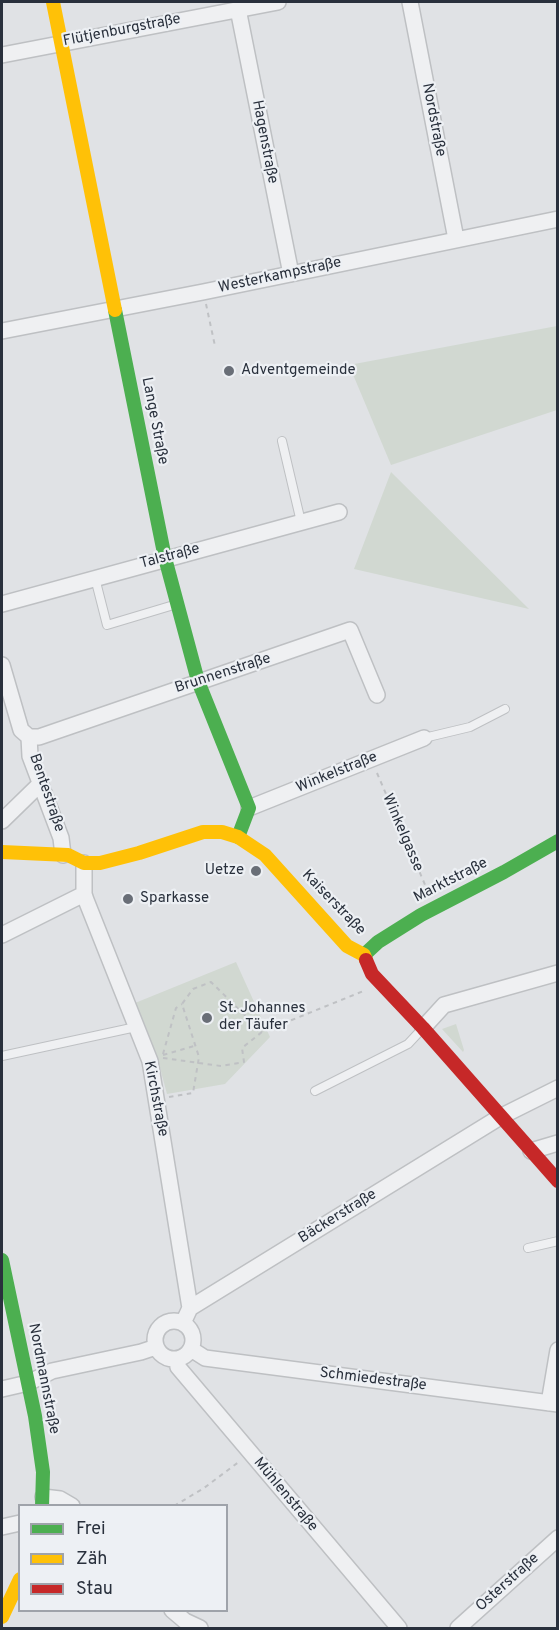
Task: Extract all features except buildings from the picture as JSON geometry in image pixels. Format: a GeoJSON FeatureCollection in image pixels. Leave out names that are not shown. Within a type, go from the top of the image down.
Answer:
{"type":"FeatureCollection","features":[{"type":"Feature","properties":{"kind":"street","name":"Lange Straße"},"geometry":{"type":"LineString","coordinates":[[53,2],[165,558],[198,681],[249,808]]}},
{"type":"Feature","properties":{"kind":"street","name":"Flütjenburgstraße"},"geometry":{"type":"LineString","coordinates":[[2,55],[278,2]]}},
{"type":"Feature","properties":{"kind":"street","name":"Nordstraße"},"geometry":{"type":"LineString","coordinates":[[410,2],[456,239]]}},
{"type":"Feature","properties":{"kind":"street","name":"Hagenstraße"},"geometry":{"type":"LineString","coordinates":[[238,9],[291,274]]}},
{"type":"Feature","properties":{"kind":"street","name":"Westerkampstraße"},"geometry":{"type":"LineString","coordinates":[[2,331],[558,219]]}},
{"type":"Feature","properties":{"kind":"street","name":"Talstraße"},"geometry":{"type":"LineString","coordinates":[[2,604],[339,512]]}},
{"type":"Feature","properties":{"kind":"street","name":"Brunnenstraße"},"geometry":{"type":"LineString","coordinates":[[29,737],[39,737],[350,630],[377,695]]}},
{"type":"Feature","properties":{"kind":"street","name":"Bentestraße"},"geometry":{"type":"LineString","coordinates":[[2,665],[21,730],[29,737],[30,756],[61,838],[63,855]]}},
{"type":"Feature","properties":{"kind":"street","name":"Winkelstraße"},"geometry":{"type":"LineString","coordinates":[[249,808],[424,738]]}},
{"type":"Feature","properties":{"kind":"street"},"geometry":{"type":"LineString","coordinates":[[2,821],[41,783]]}},
{"type":"Feature","properties":{"kind":"street"},"geometry":{"type":"LineString","coordinates":[[238,837],[249,808]]}},
{"type":"Feature","properties":{"kind":"street","name":"Kaiserstraße"},"geometry":{"type":"LineString","coordinates":[[2,852],[63,855],[84,863],[100,862],[139,853],[203,832],[222,832],[238,837],[265,855],[347,946],[364,955],[377,980],[423,1028],[558,1181]]}},
{"type":"Feature","properties":{"kind":"street","name":"Marktstraße"},"geometry":{"type":"LineString","coordinates":[[364,955],[378,942],[435,907],[558,841]]}},
{"type":"Feature","properties":{"kind":"street","name":"Kirchstraße"},"geometry":{"type":"LineString","coordinates":[[84,863],[84,894],[150,1061],[190,1308]]}},
{"type":"Feature","properties":{"kind":"street"},"geometry":{"type":"LineString","coordinates":[[2,935],[84,894]]}},
{"type":"Feature","properties":{"kind":"street"},"geometry":{"type":"LineString","coordinates":[[423,1028],[444,1005],[558,973]]}},
{"type":"Feature","properties":{"kind":"street","name":"Bäckerstraße"},"geometry":{"type":"LineString","coordinates":[[190,1308],[500,1117],[558,1088]]}},
{"type":"Feature","properties":{"kind":"street"},"geometry":{"type":"LineString","coordinates":[[531,1151],[558,1143]]}},
{"type":"Feature","properties":{"kind":"street","name":"Nordmannstraße"},"geometry":{"type":"LineString","coordinates":[[2,1260],[35,1416],[41,1461],[42,1501]]}},
{"type":"Feature","properties":{"kind":"street"},"geometry":{"type":"LineString","coordinates":[[183,1323],[190,1308]]}},
{"type":"Feature","properties":{"kind":"street"},"geometry":{"type":"LineString","coordinates":[[170,1321],[183,1323],[193,1334],[191,1349],[183,1357],[177,1359],[162,1355],[156,1347],[155,1340],[159,1328],[170,1321]]}},
{"type":"Feature","properties":{"kind":"street"},"geometry":{"type":"LineString","coordinates":[[2,1389],[28,1383],[52,1371],[156,1347]]}},
{"type":"Feature","properties":{"kind":"street","name":"Schmiedestraße"},"geometry":{"type":"LineString","coordinates":[[191,1349],[205,1358],[553,1404]]}},
{"type":"Feature","properties":{"kind":"street"},"geometry":{"type":"LineString","coordinates":[[553,1404],[558,1350]]}},
{"type":"Feature","properties":{"kind":"street","name":"Mühlenstraße"},"geometry":{"type":"LineString","coordinates":[[177,1359],[178,1367],[399,1629]]}},
{"type":"Feature","properties":{"kind":"street"},"geometry":{"type":"LineString","coordinates":[[42,1501],[60,1499],[69,1504]]}},
{"type":"Feature","properties":{"kind":"street"},"geometry":{"type":"LineString","coordinates":[[2,1527],[18,1523]]}},
{"type":"Feature","properties":{"kind":"street","name":"Osterstraße"},"geometry":{"type":"LineString","coordinates":[[458,1629],[558,1539]]}},
{"type":"Feature","properties":{"kind":"street"},"geometry":{"type":"LineString","coordinates":[[2,1617],[18,1584]]}},
{"type":"Feature","properties":{"kind":"street"},"geometry":{"type":"LineString","coordinates":[[173,1612],[200,1629]]}},
{"type":"Feature","properties":{"kind":"lane"},"geometry":{"type":"LineString","coordinates":[[282,441],[301,522]]}},
{"type":"Feature","properties":{"kind":"lane"},"geometry":{"type":"LineString","coordinates":[[95,578],[107,625],[177,604]]}},
{"type":"Feature","properties":{"kind":"lane"},"geometry":{"type":"LineString","coordinates":[[424,738],[470,727],[505,709]]}},
{"type":"Feature","properties":{"kind":"lane"},"geometry":{"type":"LineString","coordinates":[[2,1056],[136,1027]]}},
{"type":"Feature","properties":{"kind":"lane"},"geometry":{"type":"LineString","coordinates":[[315,1091],[408,1044],[423,1028]]}},
{"type":"Feature","properties":{"kind":"lane"},"geometry":{"type":"LineString","coordinates":[[528,1248],[558,1241]]}},
{"type":"Feature","properties":{"kind":"path"},"geometry":{"type":"LineString","coordinates":[[203,292],[215,346]]}},
{"type":"Feature","properties":{"kind":"path","name":"Winkelgasse"},"geometry":{"type":"LineString","coordinates":[[371,759],[435,907]]}},
{"type":"Feature","properties":{"kind":"path"},"geometry":{"type":"LineString","coordinates":[[262,1032],[211,982],[193,989],[182,1004],[176,1008],[160,1058],[220,1066],[244,1062],[242,1048],[262,1032],[364,991],[377,980]]}},
{"type":"Feature","properties":{"kind":"path"},"geometry":{"type":"LineString","coordinates":[[157,1099],[193,1093],[199,1057],[182,1004]]}},
{"type":"Feature","properties":{"kind":"path"},"geometry":{"type":"LineString","coordinates":[[163,1054],[195,1046]]}},
{"type":"Feature","properties":{"kind":"path"},"geometry":{"type":"LineString","coordinates":[[177,1504],[204,1488],[250,1454]]}},
{"type":"Feature","properties":{"kind":"shaded area"},"geometry":{"type":"Polygon","coordinates":[[[557,326],[557,410],[391,465],[349,365],[557,326]]]}},
{"type":"Feature","properties":{"kind":"shaded area"},"geometry":{"type":"Polygon","coordinates":[[[391,472],[529,609],[354,569],[391,472]]]}},
{"type":"Feature","properties":{"kind":"shaded area"},"geometry":{"type":"Polygon","coordinates":[[[236,962],[270,1037],[225,1084],[167,1094],[156,1053],[135,1003],[236,962]]]}},
{"type":"Feature","properties":{"kind":"shaded area"},"geometry":{"type":"Polygon","coordinates":[[[456,1024],[464,1050],[463,1052],[442,1029],[456,1024]]]}},
{"type":"Feature","properties":{"kind":"traffic: fast"},"geometry":{"type":"LineString","coordinates":[[115,310],[165,558],[198,681],[249,808],[238,837]]}},
{"type":"Feature","properties":{"kind":"traffic: fast"},"geometry":{"type":"LineString","coordinates":[[364,955],[378,942],[421,915],[558,841]]}},
{"type":"Feature","properties":{"kind":"traffic: fast"},"geometry":{"type":"LineString","coordinates":[[2,1260],[35,1416],[43,1472],[42,1504]]}},
{"type":"Feature","properties":{"kind":"traffic: slow"},"geometry":{"type":"LineString","coordinates":[[53,2],[115,310]]}},
{"type":"Feature","properties":{"kind":"traffic: slow"},"geometry":{"type":"LineString","coordinates":[[2,852],[68,855],[84,863],[100,863],[203,832],[222,832],[238,837],[265,855],[347,946],[364,955],[366,960]]}},
{"type":"Feature","properties":{"kind":"traffic: slow"},"geometry":{"type":"LineString","coordinates":[[2,1617],[18,1583]]}},
{"type":"Feature","properties":{"kind":"traffic: jam"},"geometry":{"type":"LineString","coordinates":[[366,960],[372,974],[423,1028],[558,1181]]}},
{"type":"Feature","properties":{"kind":"place","name":"Adventgemeinde"},"geometry":{"type":"Point","coordinates":[229,371]}},
{"type":"Feature","properties":{"kind":"place","name":"Uetze"},"geometry":{"type":"Point","coordinates":[256,871]}},
{"type":"Feature","properties":{"kind":"place","name":"Sparkasse"},"geometry":{"type":"Point","coordinates":[128,899]}},
{"type":"Feature","properties":{"kind":"place","name":"St. Johannes der Täufer"},"geometry":{"type":"Point","coordinates":[207,1018]}}]}
